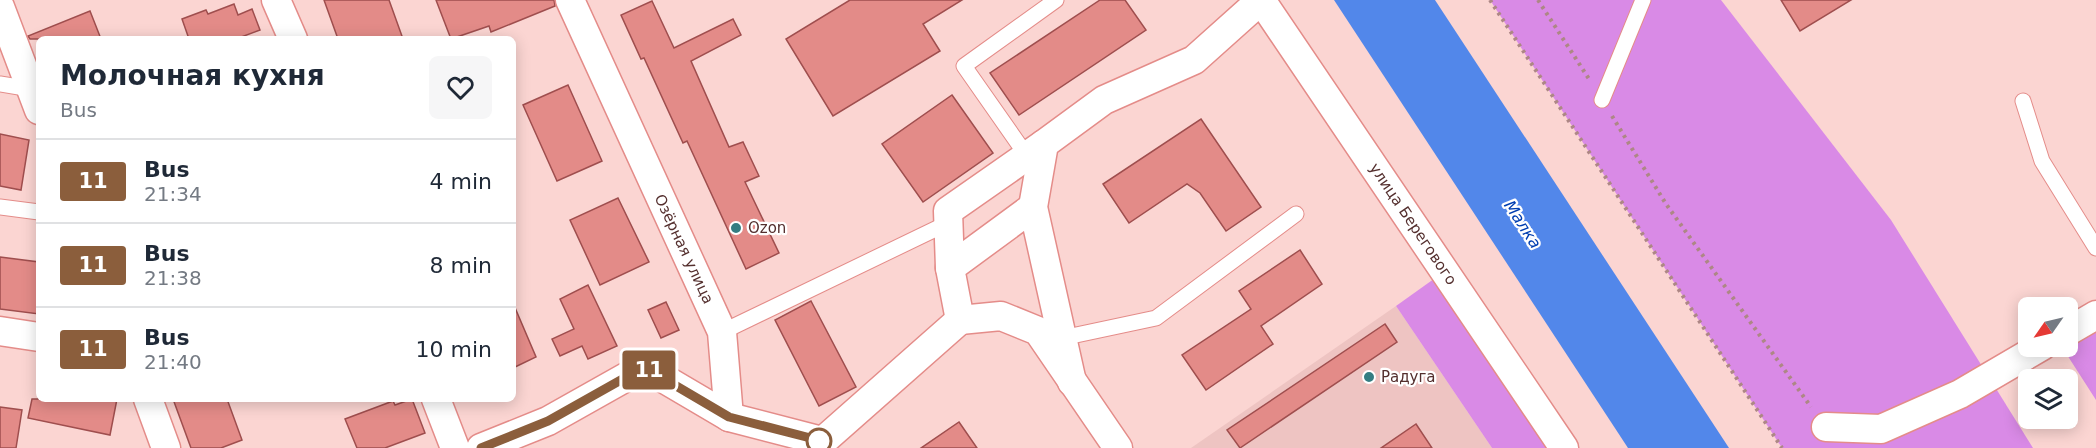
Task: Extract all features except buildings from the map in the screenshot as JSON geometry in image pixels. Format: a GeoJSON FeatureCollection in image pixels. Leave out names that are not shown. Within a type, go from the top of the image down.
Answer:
{"type":"FeatureCollection","features":[{"type":"Feature","properties":{"kind":"street"},"geometry":{"type":"LineString","coordinates":[[276,0],[292,36]]}},
{"type":"Feature","properties":{"kind":"street","name":"Озёрная улица"},"geometry":{"type":"LineString","coordinates":[[570,0],[722,332],[729,417]]}},
{"type":"Feature","properties":{"kind":"street"},"geometry":{"type":"LineString","coordinates":[[960,320],[950,268],[948,212],[1104,100],[1194,60],[1261,0]]}},
{"type":"Feature","properties":{"kind":"street","name":"улица Берегового"},"geometry":{"type":"LineString","coordinates":[[1261,0],[1564,448]]}},
{"type":"Feature","properties":{"kind":"street"},"geometry":{"type":"LineString","coordinates":[[0,7],[35,100]]}},
{"type":"Feature","properties":{"kind":"street"},"geometry":{"type":"LineString","coordinates":[[1035,150],[1033,207],[1050,334],[1072,382],[1118,448]]}},
{"type":"Feature","properties":{"kind":"street"},"geometry":{"type":"LineString","coordinates":[[950,268],[1033,207]]}},
{"type":"Feature","properties":{"kind":"street"},"geometry":{"type":"LineString","coordinates":[[2078,326],[2096,315]]}},
{"type":"Feature","properties":{"kind":"street"},"geometry":{"type":"LineString","coordinates":[[481,448],[548,421],[644,367],[729,417],[819,445],[960,320],[1001,316],[1050,334]]}},
{"type":"Feature","properties":{"kind":"street"},"geometry":{"type":"LineString","coordinates":[[0,331],[36,337]]}},
{"type":"Feature","properties":{"kind":"street"},"geometry":{"type":"LineString","coordinates":[[1826,428],[1881,429],[1960,394],[2023,357]]}},
{"type":"Feature","properties":{"kind":"street"},"geometry":{"type":"LineString","coordinates":[[149,402],[166,448]]}},
{"type":"Feature","properties":{"kind":"street"},"geometry":{"type":"LineString","coordinates":[[437,402],[455,448]]}},
{"type":"Feature","properties":{"kind":"lane"},"geometry":{"type":"LineString","coordinates":[[1035,150],[964,66],[1056,0]]}},
{"type":"Feature","properties":{"kind":"lane"},"geometry":{"type":"LineString","coordinates":[[1602,100],[1643,0]]}},
{"type":"Feature","properties":{"kind":"lane"},"geometry":{"type":"LineString","coordinates":[[0,84],[35,100]]}},
{"type":"Feature","properties":{"kind":"lane"},"geometry":{"type":"LineString","coordinates":[[2023,101],[2042,161],[2096,248]]}},
{"type":"Feature","properties":{"kind":"lane"},"geometry":{"type":"LineString","coordinates":[[0,207],[36,212]]}},
{"type":"Feature","properties":{"kind":"lane"},"geometry":{"type":"LineString","coordinates":[[1050,334],[1156,318],[1296,214]]}},
{"type":"Feature","properties":{"kind":"lane"},"geometry":{"type":"LineString","coordinates":[[722,332],[948,223]]}},
{"type":"Feature","properties":{"kind":"path"},"geometry":{"type":"LineString","coordinates":[[1490,0],[1782,448]]}},
{"type":"Feature","properties":{"kind":"path"},"geometry":{"type":"LineString","coordinates":[[1538,0],[1666,204],[1826,428]]}},
{"type":"Feature","properties":{"kind":"shaded area"},"geometry":{"type":"Polygon","coordinates":[[[1490,0],[1721,0],[1891,220],[2018,424],[2018,429],[2021,429],[2033,448],[1782,448],[1490,0]]]}},
{"type":"Feature","properties":{"kind":"shaded area"},"geometry":{"type":"Polygon","coordinates":[[[1445,271],[1564,448],[1492,448],[1396,306],[1445,271]]]}},
{"type":"Feature","properties":{"kind":"shaded area","name":"Радуга"},"geometry":{"type":"Polygon","coordinates":[[[1396,306],[1492,448],[1191,448],[1396,306]]]}},
{"type":"Feature","properties":{"kind":"shaded area"},"geometry":{"type":"Polygon","coordinates":[[[2096,315],[2096,400],[2068,357],[2078,357],[2078,326],[2096,315]]]}},
{"type":"Feature","properties":{"kind":"water","name":"Малка"},"geometry":{"type":"Polygon","coordinates":[[[1334,0],[1435,0],[1729,448],[1628,448],[1334,0]]]}},
{"type":"Feature","properties":{"kind":"bus line","name":"11"},"geometry":{"type":"LineString","coordinates":[[481,448],[548,421],[644,367],[729,417],[822,441]]}},
{"type":"Feature","properties":{"kind":"place","name":"Ozon"},"geometry":{"type":"Point","coordinates":[736,228]}},
{"type":"Feature","properties":{"kind":"place","name":"Радуга"},"geometry":{"type":"Point","coordinates":[1369,377]}}]}
